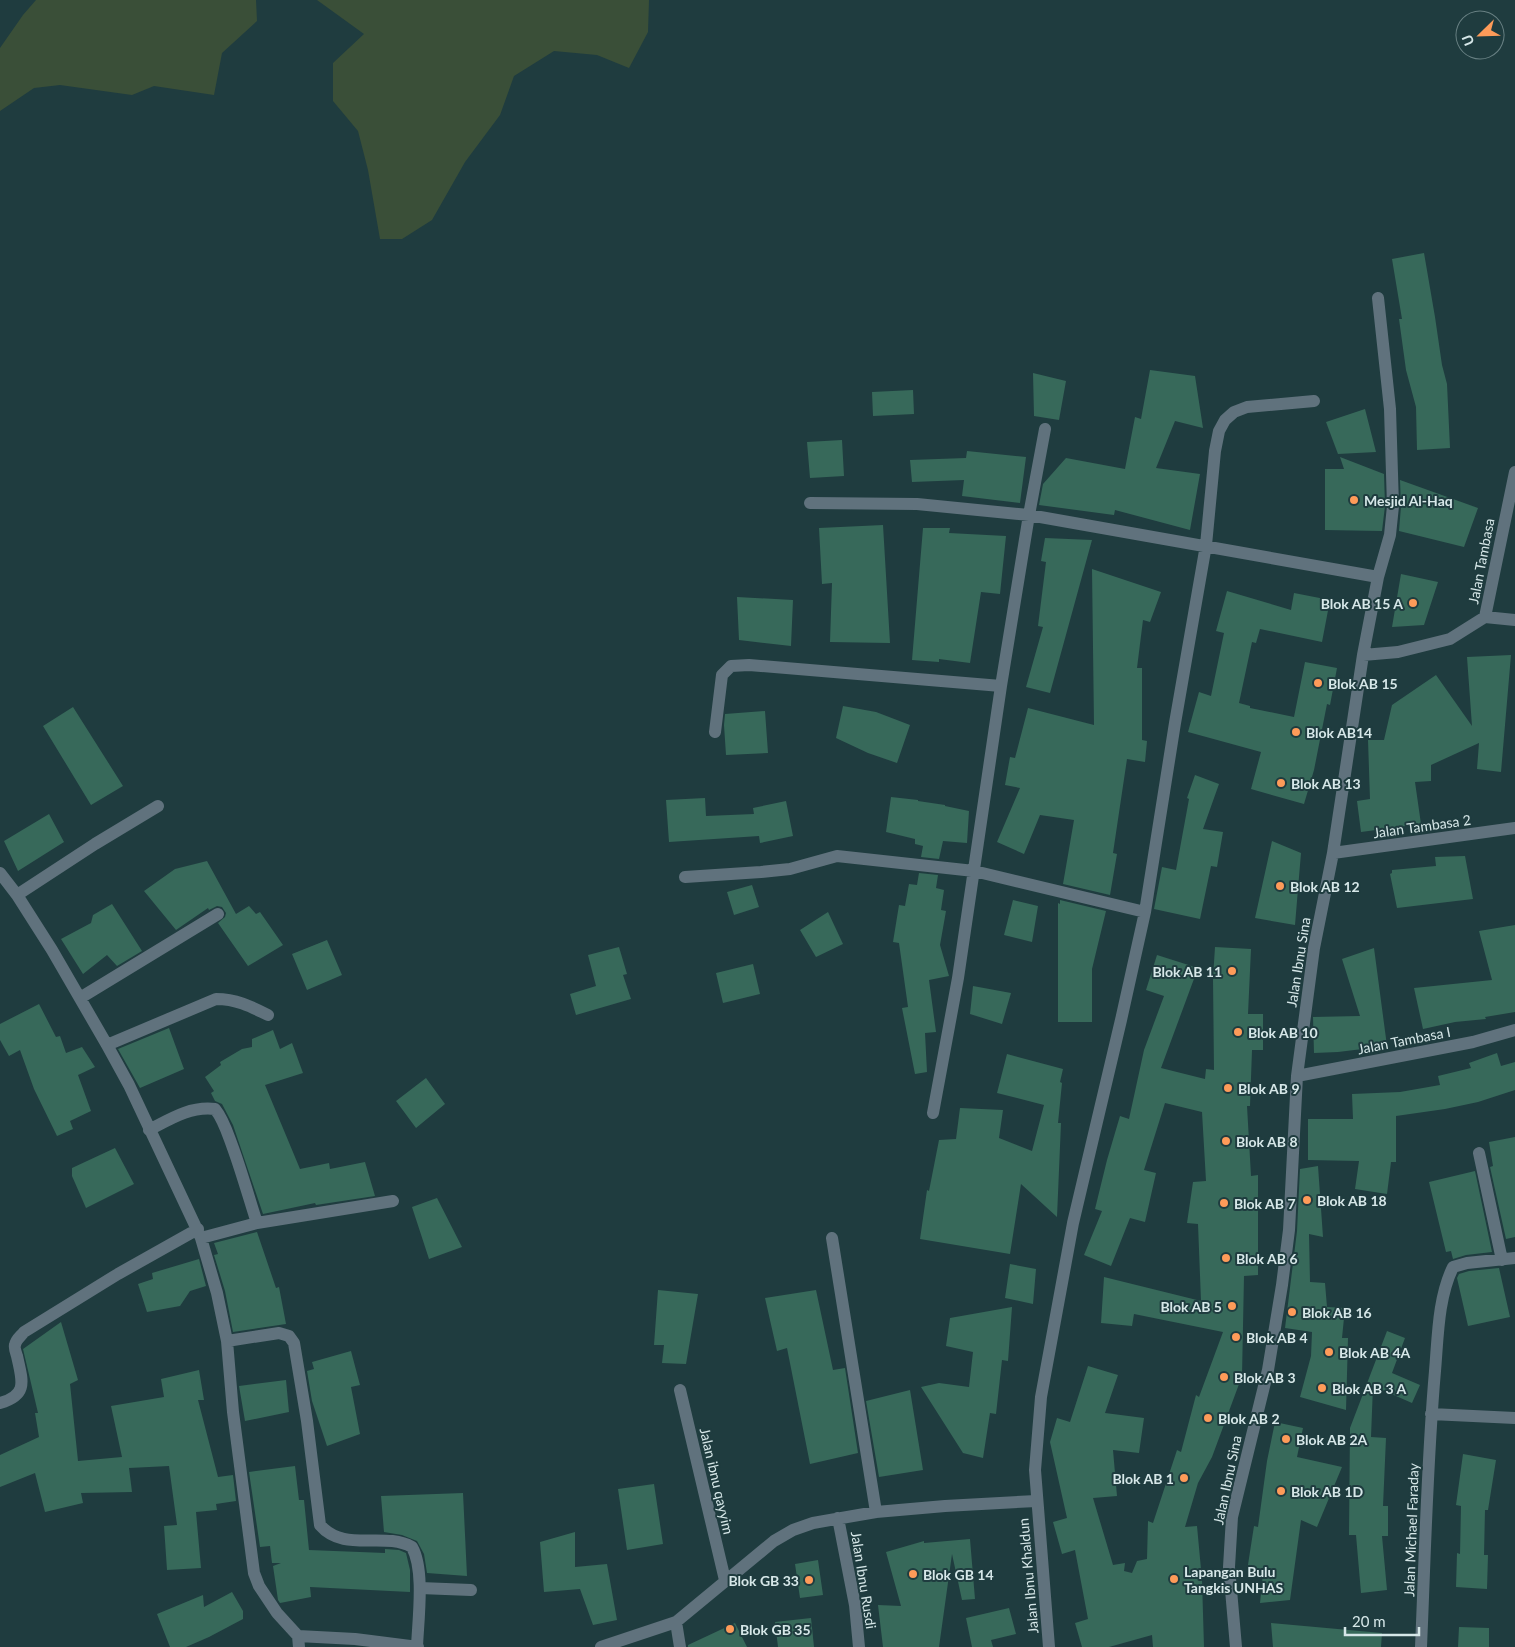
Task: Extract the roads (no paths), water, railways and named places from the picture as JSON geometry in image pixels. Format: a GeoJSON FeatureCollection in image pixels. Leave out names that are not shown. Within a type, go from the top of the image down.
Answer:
{"type":"FeatureCollection","features":[{"type":"Feature","properties":{"kind":"street","name":"Jalan Ibnu Sina"},"geometry":{"type":"LineString","coordinates":[[1236,1647],[1229,1566],[1232,1516],[1268,1370],[1282,1285],[1289,1230],[1298,1076],[1314,948],[1334,853],[1363,655],[1378,577],[1390,534],[1393,506],[1390,409],[1378,298]]}},
{"type":"Feature","properties":{"kind":"street","name":"Jalan Ibnu Khaldun"},"geometry":{"type":"LineString","coordinates":[[1049,1647],[1035,1470],[1041,1398],[1073,1223],[1145,912],[1174,723],[1206,545],[1215,451],[1225,420],[1234,412],[1248,406],[1314,401]]}},
{"type":"Feature","properties":{"kind":"street"},"geometry":{"type":"LineString","coordinates":[[933,1113],[958,978],[1001,686],[1045,429]]}},
{"type":"Feature","properties":{"kind":"street","name":"Jalan Tambasa"},"geometry":{"type":"LineString","coordinates":[[1363,655],[1398,652],[1450,639],[1485,617],[1514,479]]}},
{"type":"Feature","properties":{"kind":"street"},"geometry":{"type":"LineString","coordinates":[[810,503],[917,504],[1029,515],[1378,577]]}},
{"type":"Feature","properties":{"kind":"street"},"geometry":{"type":"LineString","coordinates":[[1485,617],[1515,620]]}},
{"type":"Feature","properties":{"kind":"street"},"geometry":{"type":"LineString","coordinates":[[715,732],[722,675],[731,666],[749,664],[1001,686]]}},
{"type":"Feature","properties":{"kind":"street"},"geometry":{"type":"LineString","coordinates":[[17,895],[158,806]]}},
{"type":"Feature","properties":{"kind":"street","name":"Jalan Tambasa 2"},"geometry":{"type":"LineString","coordinates":[[1334,853],[1515,828]]}},
{"type":"Feature","properties":{"kind":"street"},"geometry":{"type":"LineString","coordinates":[[685,877],[780,870],[808,865],[837,856],[974,871],[1145,912]]}},
{"type":"Feature","properties":{"kind":"street"},"geometry":{"type":"LineString","coordinates":[[0,873],[17,895],[52,950],[107,1045],[129,1085],[200,1233],[217,1293],[227,1341],[233,1412],[254,1573],[259,1586],[298,1641],[354,1639],[418,1647],[420,1588],[416,1554],[412,1547],[399,1542],[338,1539],[326,1532],[320,1525],[304,1402],[294,1343],[289,1336],[279,1333],[227,1341]]}},
{"type":"Feature","properties":{"kind":"street"},"geometry":{"type":"LineString","coordinates":[[80,998],[218,914]]}},
{"type":"Feature","properties":{"kind":"street"},"geometry":{"type":"LineString","coordinates":[[107,1045],[216,999],[229,999],[251,1006],[268,1015]]}},
{"type":"Feature","properties":{"kind":"street","name":"Jalan Tambasa I"},"geometry":{"type":"LineString","coordinates":[[1298,1076],[1473,1042],[1515,1030]]}},
{"type":"Feature","properties":{"kind":"street"},"geometry":{"type":"LineString","coordinates":[[149,1130],[182,1113],[198,1108],[215,1109],[221,1116],[242,1175],[256,1223]]}},
{"type":"Feature","properties":{"kind":"street"},"geometry":{"type":"LineString","coordinates":[[1479,1153],[1502,1260]]}},
{"type":"Feature","properties":{"kind":"street"},"geometry":{"type":"LineString","coordinates":[[0,1403],[16,1397],[21,1390],[22,1383],[14,1346],[24,1332],[118,1274],[200,1233],[393,1201]]}},
{"type":"Feature","properties":{"kind":"street"},"geometry":{"type":"LineString","coordinates":[[832,1238],[876,1512]]}},
{"type":"Feature","properties":{"kind":"street","name":"Jalan Michael Faraday"},"geometry":{"type":"LineString","coordinates":[[1422,1647],[1431,1414],[1440,1317],[1446,1282],[1453,1267],[1515,1258]]}},
{"type":"Feature","properties":{"kind":"street","name":"Jalan ibnu qayyim"},"geometry":{"type":"LineString","coordinates":[[680,1390],[725,1580]]}},
{"type":"Feature","properties":{"kind":"street"},"geometry":{"type":"LineString","coordinates":[[1431,1414],[1515,1418]]}},
{"type":"Feature","properties":{"kind":"street"},"geometry":{"type":"LineString","coordinates":[[601,1647],[676,1622],[774,1541],[793,1530],[813,1523],[876,1512],[1036,1501]]}},
{"type":"Feature","properties":{"kind":"street","name":"Jalan Ibnu Rusdi"},"geometry":{"type":"LineString","coordinates":[[838,1518],[855,1605],[859,1647]]}},
{"type":"Feature","properties":{"kind":"street"},"geometry":{"type":"LineString","coordinates":[[420,1588],[471,1590]]}},
{"type":"Feature","properties":{"kind":"street"},"geometry":{"type":"LineString","coordinates":[[676,1622],[680,1647]]}},
{"type":"Feature","properties":{"kind":"place","name":"Mesjid Al-Haq"},"geometry":{"type":"Point","coordinates":[1354,500]}},
{"type":"Feature","properties":{"kind":"place","name":"Blok AB 15 A"},"geometry":{"type":"Point","coordinates":[1413,603]}},
{"type":"Feature","properties":{"kind":"place","name":"Blok AB 15"},"geometry":{"type":"Point","coordinates":[1318,683]}},
{"type":"Feature","properties":{"kind":"place","name":"Blok AB14"},"geometry":{"type":"Point","coordinates":[1296,732]}},
{"type":"Feature","properties":{"kind":"place","name":"Blok AB 13"},"geometry":{"type":"Point","coordinates":[1281,783]}},
{"type":"Feature","properties":{"kind":"place","name":"Blok AB 12"},"geometry":{"type":"Point","coordinates":[1280,886]}},
{"type":"Feature","properties":{"kind":"place","name":"Blok AB 11"},"geometry":{"type":"Point","coordinates":[1232,971]}},
{"type":"Feature","properties":{"kind":"place","name":"Blok AB 10"},"geometry":{"type":"Point","coordinates":[1238,1032]}},
{"type":"Feature","properties":{"kind":"place","name":"Blok AB 9"},"geometry":{"type":"Point","coordinates":[1228,1088]}},
{"type":"Feature","properties":{"kind":"place","name":"Blok AB 8"},"geometry":{"type":"Point","coordinates":[1226,1141]}},
{"type":"Feature","properties":{"kind":"place","name":"Blok AB 18"},"geometry":{"type":"Point","coordinates":[1307,1200]}},
{"type":"Feature","properties":{"kind":"place","name":"Blok AB 7"},"geometry":{"type":"Point","coordinates":[1224,1203]}},
{"type":"Feature","properties":{"kind":"place","name":"Blok AB 6"},"geometry":{"type":"Point","coordinates":[1226,1258]}},
{"type":"Feature","properties":{"kind":"place","name":"Blok AB 5"},"geometry":{"type":"Point","coordinates":[1232,1306]}},
{"type":"Feature","properties":{"kind":"place","name":"Blok AB 16"},"geometry":{"type":"Point","coordinates":[1292,1312]}},
{"type":"Feature","properties":{"kind":"place","name":"Blok AB 4"},"geometry":{"type":"Point","coordinates":[1236,1337]}},
{"type":"Feature","properties":{"kind":"place","name":"Blok AB 4A"},"geometry":{"type":"Point","coordinates":[1329,1352]}},
{"type":"Feature","properties":{"kind":"place","name":"Blok AB 3"},"geometry":{"type":"Point","coordinates":[1224,1377]}},
{"type":"Feature","properties":{"kind":"place","name":"Blok AB 3 A"},"geometry":{"type":"Point","coordinates":[1322,1388]}},
{"type":"Feature","properties":{"kind":"place","name":"Blok AB 2"},"geometry":{"type":"Point","coordinates":[1208,1418]}},
{"type":"Feature","properties":{"kind":"place","name":"Blok AB 2A"},"geometry":{"type":"Point","coordinates":[1286,1439]}},
{"type":"Feature","properties":{"kind":"place","name":"Blok AB 1"},"geometry":{"type":"Point","coordinates":[1184,1478]}},
{"type":"Feature","properties":{"kind":"place","name":"Blok AB 1D"},"geometry":{"type":"Point","coordinates":[1281,1491]}},
{"type":"Feature","properties":{"kind":"place","name":"Blok GB 14"},"geometry":{"type":"Point","coordinates":[913,1574]}},
{"type":"Feature","properties":{"kind":"place","name":"Lapangan Bulu Tangkis UNHAS"},"geometry":{"type":"Point","coordinates":[1174,1579]}},
{"type":"Feature","properties":{"kind":"place","name":"Blok GB 33"},"geometry":{"type":"Point","coordinates":[809,1580]}},
{"type":"Feature","properties":{"kind":"place","name":"Blok GB 35"},"geometry":{"type":"Point","coordinates":[730,1629]}}]}
